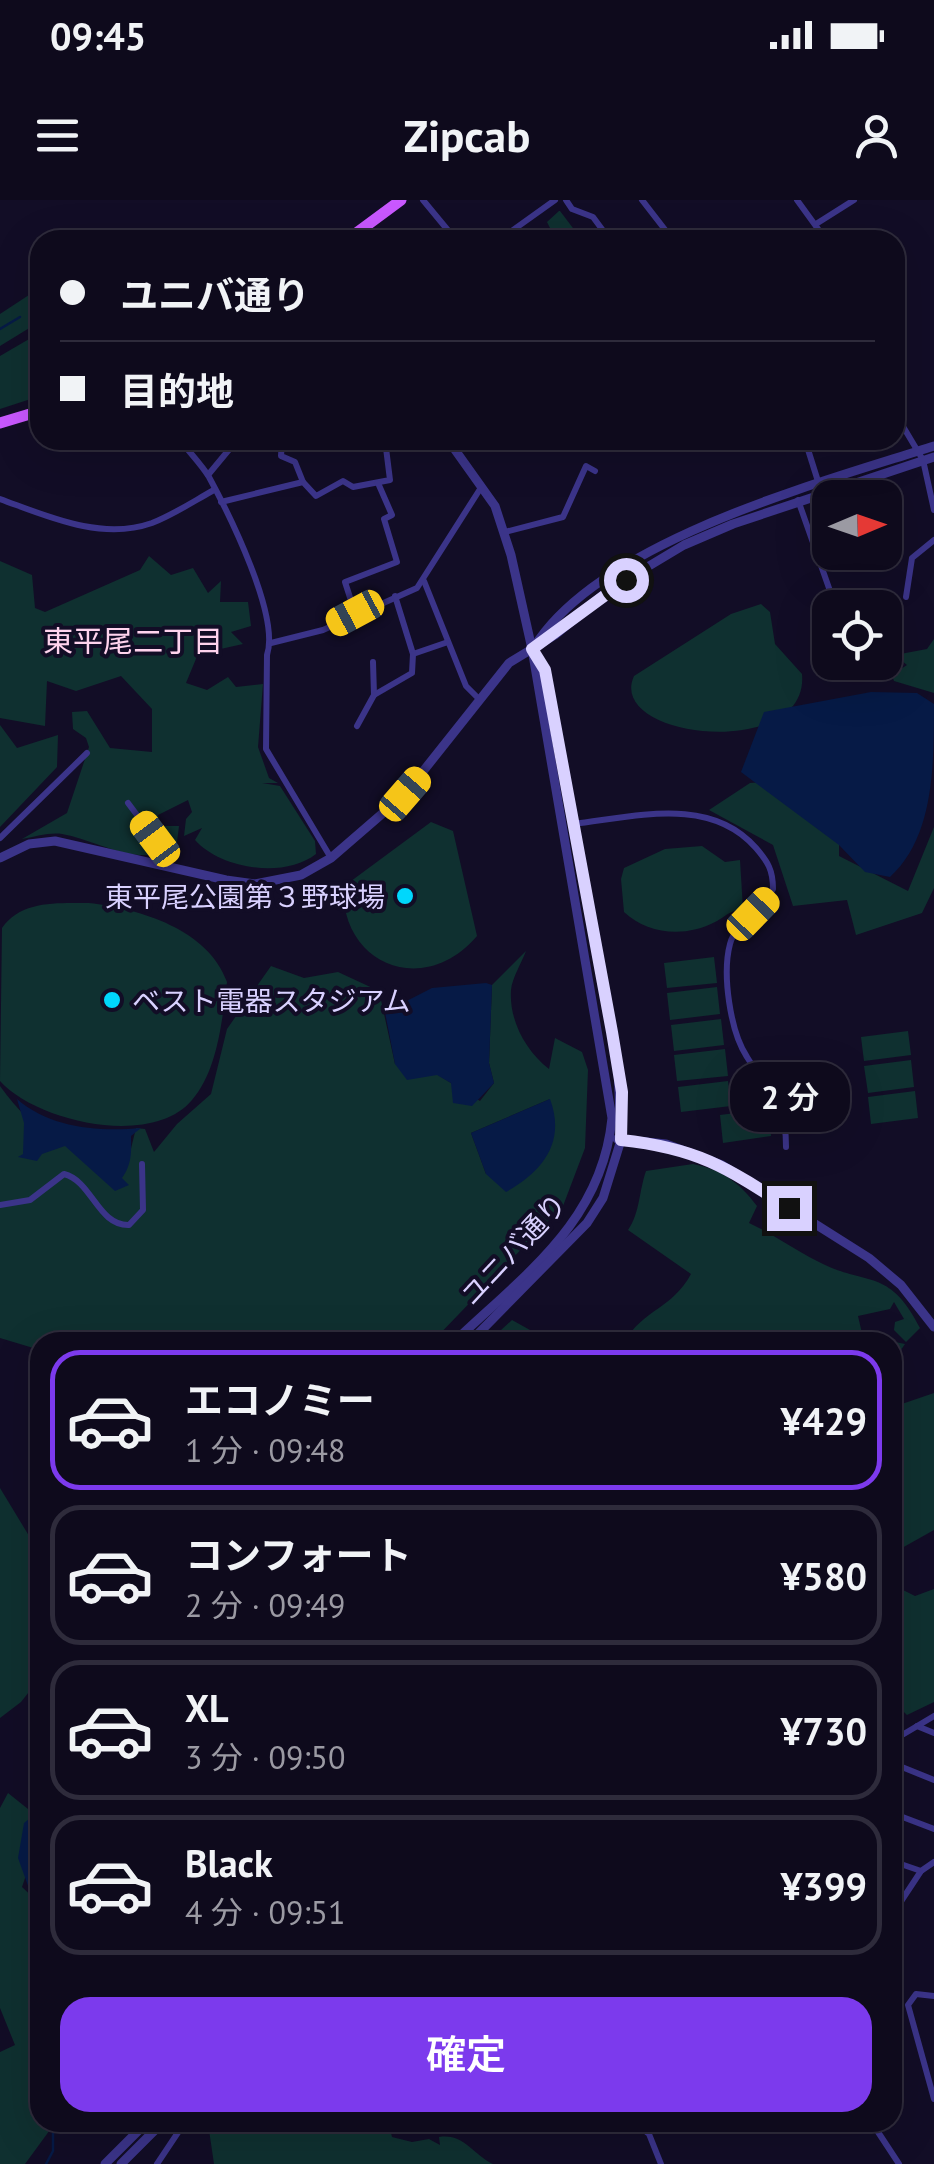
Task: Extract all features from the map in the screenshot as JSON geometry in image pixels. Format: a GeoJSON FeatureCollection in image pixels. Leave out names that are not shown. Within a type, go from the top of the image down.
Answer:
{"type":"FeatureCollection","features":[{"type":"Feature","properties":{"kind":"main road"},"geometry":{"type":"LineString","coordinates":[[360,230],[401,200]]}},
{"type":"Feature","properties":{"kind":"main road"},"geometry":{"type":"LineString","coordinates":[[0,424],[30,414]]}},
{"type":"Feature","properties":{"kind":"street"},"geometry":{"type":"LineString","coordinates":[[423,200],[448,230]]}},
{"type":"Feature","properties":{"kind":"street"},"geometry":{"type":"LineString","coordinates":[[513,230],[554,200]]}},
{"type":"Feature","properties":{"kind":"street"},"geometry":{"type":"LineString","coordinates":[[566,200],[572,209],[592,216],[602,230]]}},
{"type":"Feature","properties":{"kind":"street"},"geometry":{"type":"LineString","coordinates":[[642,200],[665,230]]}},
{"type":"Feature","properties":{"kind":"street"},"geometry":{"type":"LineString","coordinates":[[797,200],[820,230]]}},
{"type":"Feature","properties":{"kind":"street"},"geometry":{"type":"LineString","coordinates":[[816,224],[854,200]]}},
{"type":"Feature","properties":{"kind":"street"},"geometry":{"type":"LineString","coordinates":[[905,430],[920,456],[934,510]]}},
{"type":"Feature","properties":{"kind":"street"},"geometry":{"type":"LineString","coordinates":[[847,480],[920,456],[934,446]]}},
{"type":"Feature","properties":{"kind":"street"},"geometry":{"type":"LineString","coordinates":[[188,450],[208,474],[258,590],[271,644],[267,655],[266,750],[331,858]]}},
{"type":"Feature","properties":{"kind":"street"},"geometry":{"type":"LineString","coordinates":[[208,474],[228,450]]}},
{"type":"Feature","properties":{"kind":"street"},"geometry":{"type":"LineString","coordinates":[[281,450],[281,456],[295,462],[303,482],[316,496],[343,482],[353,487],[390,480],[386,450]]}},
{"type":"Feature","properties":{"kind":"street"},"geometry":{"type":"LineString","coordinates":[[456,450],[483,485],[505,532],[532,649]]}},
{"type":"Feature","properties":{"kind":"street"},"geometry":{"type":"LineString","coordinates":[[808,450],[817,480]]}},
{"type":"Feature","properties":{"kind":"street"},"geometry":{"type":"LineString","coordinates":[[920,456],[934,456]]}},
{"type":"Feature","properties":{"kind":"street"},"geometry":{"type":"LineString","coordinates":[[505,532],[563,518],[586,466],[596,471]]}},
{"type":"Feature","properties":{"kind":"street"},"geometry":{"type":"LineString","coordinates":[[221,502],[303,482]]}},
{"type":"Feature","properties":{"kind":"street"},"geometry":{"type":"LineString","coordinates":[[355,613],[345,582],[397,562],[384,518],[392,515],[378,483]]}},
{"type":"Feature","properties":{"kind":"street"},"geometry":{"type":"LineString","coordinates":[[479,699],[466,686],[424,582],[429,565],[483,485]]}},
{"type":"Feature","properties":{"kind":"street"},"geometry":{"type":"LineString","coordinates":[[0,499],[70,523],[116,529],[152,523],[214,490]]}},
{"type":"Feature","properties":{"kind":"street"},"geometry":{"type":"LineString","coordinates":[[0,858],[29,844],[55,841],[256,884],[300,875],[331,858],[405,794],[509,663],[609,590],[684,545],[812,492]]}},
{"type":"Feature","properties":{"kind":"street"},"geometry":{"type":"LineString","coordinates":[[797,497],[830,590]]}},
{"type":"Feature","properties":{"kind":"street"},"geometry":{"type":"LineString","coordinates":[[906,597],[912,558],[934,540]]}},
{"type":"Feature","properties":{"kind":"street"},"geometry":{"type":"LineString","coordinates":[[271,644],[323,630],[424,582]]}},
{"type":"Feature","properties":{"kind":"street"},"geometry":{"type":"LineString","coordinates":[[374,694],[412,673],[413,654],[395,596]]}},
{"type":"Feature","properties":{"kind":"street"},"geometry":{"type":"LineString","coordinates":[[413,654],[448,642]]}},
{"type":"Feature","properties":{"kind":"street","name":"ユニバ通り"},"geometry":{"type":"LineString","coordinates":[[480,1332],[587,1223],[607,1188],[620,1079],[545,670],[532,649]]}},
{"type":"Feature","properties":{"kind":"street","name":"ユニバ通り"},"geometry":{"type":"LineString","coordinates":[[464,1332],[577,1220],[615,1139],[608,1073],[532,649]]}},
{"type":"Feature","properties":{"kind":"street"},"geometry":{"type":"LineString","coordinates":[[358,726],[374,694],[372,662]]}},
{"type":"Feature","properties":{"kind":"street"},"geometry":{"type":"LineString","coordinates":[[0,838],[86,753]]}},
{"type":"Feature","properties":{"kind":"street"},"geometry":{"type":"LineString","coordinates":[[128,803],[155,839],[155,864]]}},
{"type":"Feature","properties":{"kind":"street"},"geometry":{"type":"LineString","coordinates":[[574,824],[668,813],[704,816],[736,829],[770,865],[774,889],[730,944],[729,982],[736,1036],[747,1058],[775,1093],[786,1147]]}},
{"type":"Feature","properties":{"kind":"street"},"geometry":{"type":"LineString","coordinates":[[615,1139],[666,1144],[722,1165],[869,1258],[901,1285],[934,1327]]}},
{"type":"Feature","properties":{"kind":"street"},"geometry":{"type":"LineString","coordinates":[[0,1205],[30,1200],[64,1174],[75,1176],[116,1224],[130,1225],[143,1210],[142,1164]]}},
{"type":"Feature","properties":{"kind":"street"},"geometry":{"type":"LineString","coordinates":[[902,1735],[934,1716]]}},
{"type":"Feature","properties":{"kind":"street"},"geometry":{"type":"LineString","coordinates":[[916,1726],[934,1733]]}},
{"type":"Feature","properties":{"kind":"street"},"geometry":{"type":"LineString","coordinates":[[902,1767],[934,1780]]}},
{"type":"Feature","properties":{"kind":"street"},"geometry":{"type":"LineString","coordinates":[[902,1817],[934,1830]]}},
{"type":"Feature","properties":{"kind":"street"},"geometry":{"type":"LineString","coordinates":[[902,1898],[921,1871],[934,1862]]}},
{"type":"Feature","properties":{"kind":"street"},"geometry":{"type":"LineString","coordinates":[[902,1864],[921,1871]]}},
{"type":"Feature","properties":{"kind":"street"},"geometry":{"type":"LineString","coordinates":[[934,1996],[916,1994],[908,2005],[934,2099]]}},
{"type":"Feature","properties":{"kind":"street"},"geometry":{"type":"LineString","coordinates":[[105,2164],[137,2132]]}},
{"type":"Feature","properties":{"kind":"street"},"geometry":{"type":"LineString","coordinates":[[121,2164],[153,2132]]}},
{"type":"Feature","properties":{"kind":"street"},"geometry":{"type":"LineString","coordinates":[[158,2164],[179,2132]]}},
{"type":"Feature","properties":{"kind":"street"},"geometry":{"type":"LineString","coordinates":[[646,2132],[661,2164]]}},
{"type":"Feature","properties":{"kind":"street"},"geometry":{"type":"LineString","coordinates":[[878,2132],[899,2164]]}},
{"type":"Feature","properties":{"kind":"green space"},"geometry":{"type":"Polygon","coordinates":[[[560,211],[574,230],[551,230],[547,222],[560,211]]]}},
{"type":"Feature","properties":{"kind":"green space"},"geometry":{"type":"Polygon","coordinates":[[[30,294],[30,328],[0,346],[0,314],[30,294]]]}},
{"type":"Feature","properties":{"kind":"green space"},"geometry":{"type":"Polygon","coordinates":[[[30,338],[30,399],[0,409],[0,356],[30,338]]]}},
{"type":"Feature","properties":{"kind":"green space"},"geometry":{"type":"Polygon","coordinates":[[[149,556],[171,575],[193,568],[208,593],[221,581],[220,602],[248,602],[251,626],[231,632],[243,644],[198,654],[186,683],[207,690],[228,677],[236,687],[263,684],[258,747],[269,778],[278,783],[262,783],[280,786],[315,841],[316,854],[303,862],[271,868],[220,858],[195,840],[202,828],[184,836],[186,819],[192,812],[188,800],[158,815],[160,826],[179,826],[177,842],[151,855],[121,852],[62,834],[22,839],[67,813],[89,747],[86,738],[73,729],[72,712],[87,711],[110,748],[152,752],[152,709],[121,676],[76,691],[47,681],[45,726],[0,718],[0,561],[32,575],[35,608],[45,612],[140,570],[149,556]]]}},
{"type":"Feature","properties":{"kind":"green space"},"geometry":{"type":"Polygon","coordinates":[[[761,604],[770,612],[775,644],[802,674],[796,702],[775,720],[745,730],[710,732],[677,726],[649,715],[633,698],[634,676],[731,614],[761,604]]]}},
{"type":"Feature","properties":{"kind":"green space"},"geometry":{"type":"Polygon","coordinates":[[[934,639],[934,693],[894,681],[902,680],[902,668],[907,665],[902,654],[927,649],[934,639]]]}},
{"type":"Feature","properties":{"kind":"green space"},"geometry":{"type":"Polygon","coordinates":[[[0,725],[17,748],[58,735],[57,767],[0,827],[0,725]]]}},
{"type":"Feature","properties":{"kind":"green space"},"geometry":{"type":"Polygon","coordinates":[[[801,779],[839,810],[839,856],[908,891],[934,827],[934,888],[922,913],[856,935],[847,900],[793,906],[773,845],[709,810],[750,783],[801,779]]]}},
{"type":"Feature","properties":{"kind":"green space","name":"東平尾公園第３野球場"},"geometry":{"type":"Polygon","coordinates":[[[431,822],[453,831],[477,936],[456,955],[434,965],[411,968],[390,964],[371,954],[356,937],[346,915],[343,887],[431,822]]]}},
{"type":"Feature","properties":{"kind":"green space"},"geometry":{"type":"Polygon","coordinates":[[[702,846],[725,862],[740,860],[743,909],[703,927],[679,932],[644,925],[624,912],[624,868],[665,849],[702,846]]]}},
{"type":"Feature","properties":{"kind":"green space","name":"ベスト電器スタジアム"},"geometry":{"type":"Polygon","coordinates":[[[89,903],[129,910],[188,935],[205,948],[227,982],[208,1074],[192,1100],[174,1115],[150,1123],[95,1124],[40,1108],[0,1081],[2,928],[19,912],[30,908],[89,903]]]}},
{"type":"Feature","properties":{"kind":"green space"},"geometry":{"type":"Polygon","coordinates":[[[526,951],[511,990],[516,1024],[526,1044],[549,1069],[555,1038],[582,1052],[588,1070],[585,1148],[563,1206],[442,1332],[30,1332],[30,1347],[0,1338],[0,1086],[41,1129],[88,1152],[127,1165],[136,1128],[145,1129],[154,1152],[177,1124],[211,1094],[227,1029],[271,966],[304,978],[338,972],[379,991],[395,1064],[438,1075],[480,1101],[494,1083],[489,1063],[492,985],[526,951]],[[550,1099],[471,1133],[486,1174],[550,1099]]]}},
{"type":"Feature","properties":{"kind":"green space"},"geometry":{"type":"Polygon","coordinates":[[[714,957],[717,983],[667,988],[664,963],[714,957]]]}},
{"type":"Feature","properties":{"kind":"green space"},"geometry":{"type":"Polygon","coordinates":[[[717,987],[720,1014],[670,1020],[667,993],[717,987]]]}},
{"type":"Feature","properties":{"kind":"green space"},"geometry":{"type":"Polygon","coordinates":[[[721,1019],[724,1045],[674,1051],[671,1025],[721,1019]]]}},
{"type":"Feature","properties":{"kind":"green space"},"geometry":{"type":"Polygon","coordinates":[[[908,1031],[911,1055],[864,1061],[861,1037],[908,1031]]]}},
{"type":"Feature","properties":{"kind":"green space"},"geometry":{"type":"Polygon","coordinates":[[[725,1049],[728,1076],[677,1081],[674,1055],[725,1049]]]}},
{"type":"Feature","properties":{"kind":"green space"},"geometry":{"type":"Polygon","coordinates":[[[911,1060],[914,1087],[868,1093],[864,1066],[911,1060]]]}},
{"type":"Feature","properties":{"kind":"green space"},"geometry":{"type":"Polygon","coordinates":[[[728,1081],[731,1106],[681,1112],[678,1087],[728,1081]]]}},
{"type":"Feature","properties":{"kind":"green space"},"geometry":{"type":"Polygon","coordinates":[[[915,1091],[918,1118],[871,1124],[868,1097],[915,1091]]]}},
{"type":"Feature","properties":{"kind":"green space"},"geometry":{"type":"Polygon","coordinates":[[[769,1109],[771,1136],[723,1143],[720,1115],[769,1109]]]}},
{"type":"Feature","properties":{"kind":"green space"},"geometry":{"type":"Polygon","coordinates":[[[693,1164],[729,1178],[757,1206],[749,1223],[834,1269],[886,1286],[909,1308],[920,1328],[906,1342],[902,1332],[894,1330],[895,1322],[904,1319],[894,1302],[890,1309],[858,1316],[862,1332],[631,1332],[675,1295],[691,1274],[628,1230],[646,1171],[693,1164]]]}},
{"type":"Feature","properties":{"kind":"green space"},"geometry":{"type":"Polygon","coordinates":[[[512,1320],[534,1332],[499,1332],[512,1320]]]}},
{"type":"Feature","properties":{"kind":"green space"},"geometry":{"type":"Polygon","coordinates":[[[934,1393],[934,1530],[902,1548],[902,1404],[934,1393]]]}},
{"type":"Feature","properties":{"kind":"green space"},"geometry":{"type":"Polygon","coordinates":[[[0,1488],[30,1538],[30,1691],[0,1718],[0,1488]]]}},
{"type":"Feature","properties":{"kind":"green space"},"geometry":{"type":"Polygon","coordinates":[[[934,1589],[934,1702],[907,1715],[902,1710],[902,1590],[915,1596],[934,1589]]]}},
{"type":"Feature","properties":{"kind":"green space"},"geometry":{"type":"Polygon","coordinates":[[[8,1793],[30,1811],[24,1845],[28,1869],[22,1887],[30,1895],[30,2132],[48,2132],[25,2164],[0,2164],[0,2052],[15,2045],[0,2008],[0,1808],[8,1793]]]}},
{"type":"Feature","properties":{"kind":"green space"},"geometry":{"type":"Polygon","coordinates":[[[209,2132],[391,2132],[392,2137],[412,2142],[429,2139],[440,2145],[439,2137],[448,2137],[462,2141],[493,2164],[214,2164],[209,2132]]]}},
{"type":"Feature","properties":{"kind":"water"},"geometry":{"type":"Polygon","coordinates":[[[871,692],[917,693],[934,704],[929,799],[915,842],[890,877],[865,872],[839,845],[741,772],[764,712],[871,692]]]}},
{"type":"Feature","properties":{"kind":"water"},"geometry":{"type":"Polygon","coordinates":[[[492,985],[489,1063],[494,1083],[472,1106],[453,1103],[451,1083],[437,1075],[407,1080],[395,1064],[385,1012],[432,988],[492,985]]]}},
{"type":"Feature","properties":{"kind":"water"},"geometry":{"type":"Polygon","coordinates":[[[17,1099],[44,1116],[76,1126],[141,1128],[131,1136],[130,1162],[122,1178],[129,1185],[115,1191],[65,1146],[42,1154],[37,1161],[18,1157],[23,1154],[24,1123],[17,1099]]]}},
{"type":"Feature","properties":{"kind":"water"},"geometry":{"type":"Polygon","coordinates":[[[550,1099],[555,1129],[548,1154],[531,1175],[506,1192],[486,1174],[471,1133],[550,1099]]]}},
{"type":"Feature","properties":{"kind":"water"},"geometry":{"type":"Polygon","coordinates":[[[30,1818],[30,1891],[18,1858],[24,1823],[30,1818]]]}},
{"type":"Feature","properties":{"kind":"waterway"},"geometry":{"type":"LineString","coordinates":[[0,329],[20,317]]}},
{"type":"Feature","properties":{"kind":"waterway"},"geometry":{"type":"LineString","coordinates":[[46,2164],[53,2151],[53,2132]]}},
{"type":"Feature","properties":{"kind":"place","name":"東平尾公園第３野球場"},"geometry":{"type":"Point","coordinates":[405,896]}},
{"type":"Feature","properties":{"kind":"place","name":"ベスト電器スタジアム"},"geometry":{"type":"Point","coordinates":[112,1000]}},
{"type":"Feature","properties":{"kind":"district","name":"東平尾二丁目"},"geometry":{"type":"Point","coordinates":[133,640]}},
{"type":"Feature","properties":{"kind":"route"},"geometry":{"type":"LineString","coordinates":[[626,580],[532,649],[545,670],[612,1032],[622,1092],[621,1140],[666,1144],[699,1154],[789,1208]]}}]}
